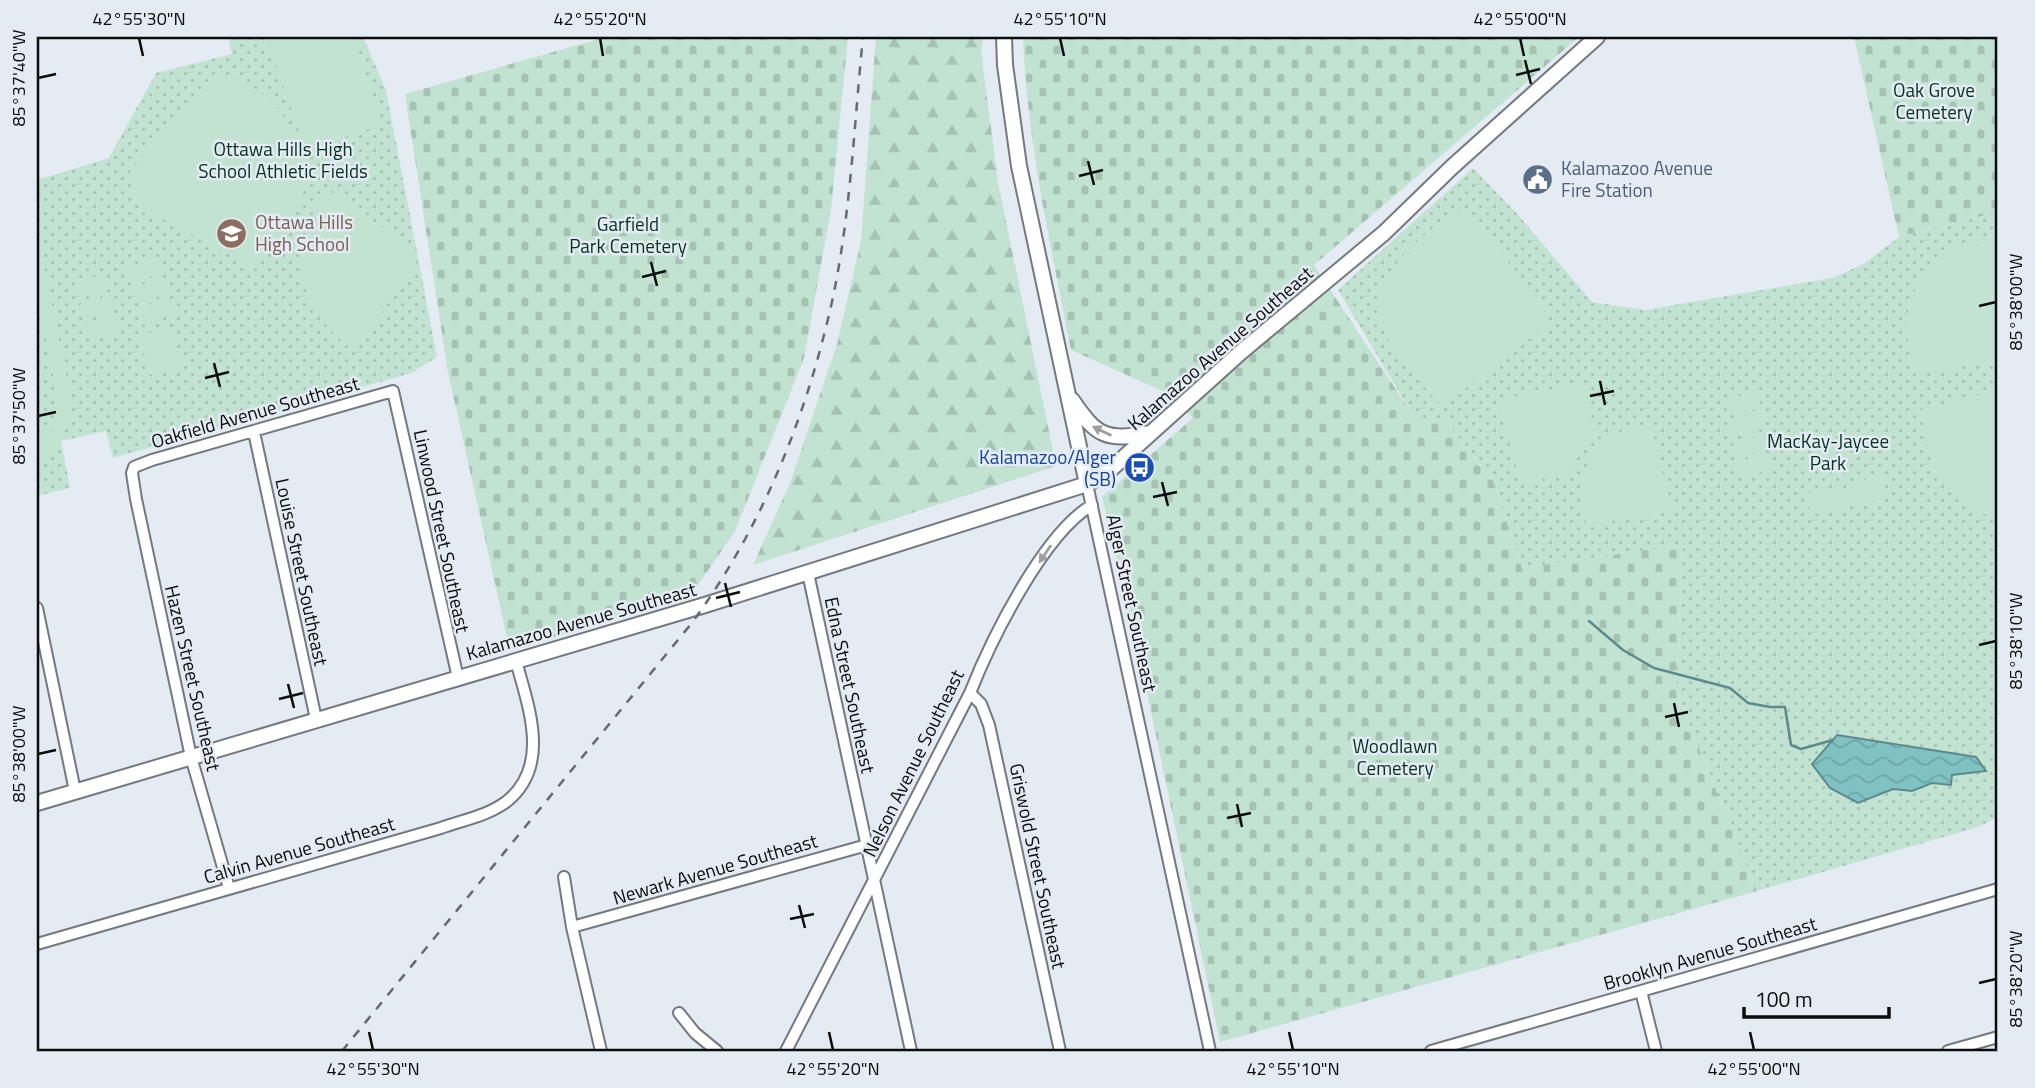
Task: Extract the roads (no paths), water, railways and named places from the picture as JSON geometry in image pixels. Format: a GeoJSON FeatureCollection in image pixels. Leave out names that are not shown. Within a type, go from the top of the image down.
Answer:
{"type":"FeatureCollection","features":[{"type":"Feature","properties":{"kind":"main road","name":"Alger Street Southeast"},"geometry":{"type":"LineString","coordinates":[[1004,37],[1019,166],[1087,484]]}},
{"type":"Feature","properties":{"kind":"main road","name":"Kalamazoo Avenue Southeast"},"geometry":{"type":"LineString","coordinates":[[37,803],[808,573],[1087,484],[1111,469],[1241,352],[1384,233],[1452,167],[1597,37]]}},
{"type":"Feature","properties":{"kind":"main road"},"geometry":{"type":"LineString","coordinates":[[1068,395],[1086,421],[1102,433],[1118,438],[1152,433]]}},
{"type":"Feature","properties":{"kind":"street","name":"Oakfield Avenue Southeast"},"geometry":{"type":"LineString","coordinates":[[132,473],[134,467],[152,460],[393,391]]}},
{"type":"Feature","properties":{"kind":"street","name":"Linwood Street Southeast"},"geometry":{"type":"LineString","coordinates":[[393,391],[458,678]]}},
{"type":"Feature","properties":{"kind":"street","name":"Louise Street Southeast"},"geometry":{"type":"LineString","coordinates":[[254,432],[316,719]]}},
{"type":"Feature","properties":{"kind":"street","name":"Hazen Street Southeast"},"geometry":{"type":"LineString","coordinates":[[132,473],[191,757],[229,888]]}},
{"type":"Feature","properties":{"kind":"street","name":"Alger Street Southeast"},"geometry":{"type":"LineString","coordinates":[[1087,484],[1210,1051]]}},
{"type":"Feature","properties":{"kind":"street","name":"Nelson Avenue Southeast"},"geometry":{"type":"LineString","coordinates":[[786,1051],[970,693],[981,666],[1030,576],[1077,514],[1092,505]]}},
{"type":"Feature","properties":{"kind":"street","name":"Edna Street Southeast"},"geometry":{"type":"LineString","coordinates":[[808,573],[911,1051]]}},
{"type":"Feature","properties":{"kind":"street"},"geometry":{"type":"LineString","coordinates":[[37,608],[75,791]]}},
{"type":"Feature","properties":{"kind":"street","name":"Calvin Avenue Southeast"},"geometry":{"type":"LineString","coordinates":[[37,944],[441,828],[490,811],[507,801],[526,775],[535,744],[534,726],[516,661]]}},
{"type":"Feature","properties":{"kind":"street","name":"Griswold Street Southeast"},"geometry":{"type":"LineString","coordinates":[[970,693],[981,704],[989,724],[1060,1051]]}},
{"type":"Feature","properties":{"kind":"street","name":"Newark Avenue Southeast"},"geometry":{"type":"LineString","coordinates":[[572,927],[867,845]]}},
{"type":"Feature","properties":{"kind":"street"},"geometry":{"type":"LineString","coordinates":[[565,877],[572,927],[601,1051]]}},
{"type":"Feature","properties":{"kind":"street","name":"Brooklyn Avenue Southeast"},"geometry":{"type":"LineString","coordinates":[[1431,1051],[1998,889]]}},
{"type":"Feature","properties":{"kind":"street"},"geometry":{"type":"LineString","coordinates":[[1642,990],[1656,1051]]}},
{"type":"Feature","properties":{"kind":"street"},"geometry":{"type":"LineString","coordinates":[[679,1013],[695,1033],[717,1051]]}},
{"type":"Feature","properties":{"kind":"street"},"geometry":{"type":"LineString","coordinates":[[1948,1051],[1998,1037]]}},
{"type":"Feature","properties":{"kind":"water"},"geometry":{"type":"Polygon","coordinates":[[[1837,735],[1976,757],[1986,771],[1952,775],[1951,785],[1932,783],[1912,791],[1893,789],[1858,803],[1830,788],[1812,764],[1837,735]]]}},
{"type":"Feature","properties":{"kind":"waterway"},"geometry":{"type":"LineString","coordinates":[[1589,621],[1623,650],[1654,668],[1730,688],[1748,703],[1785,707],[1791,745],[1801,749],[1833,740]]}},
{"type":"Feature","properties":{"kind":"railway"},"geometry":{"type":"LineString","coordinates":[[342,1051],[691,624],[714,591],[755,521],[788,447],[825,331],[840,259],[850,185],[863,37]]}},
{"type":"Feature","properties":{"kind":"place","name":"Kalamazoo Avenue Fire Station"},"geometry":{"type":"Point","coordinates":[1538,179]}},
{"type":"Feature","properties":{"kind":"place","name":"Ottawa Hills High School"},"geometry":{"type":"Point","coordinates":[232,233]}},
{"type":"Feature","properties":{"kind":"place","name":"Kalamazoo/Alger (SB)"},"geometry":{"type":"Point","coordinates":[1139,468]}},
{"type":"Feature","properties":{"kind":"park label","name":"Oak Grove Cemetery"},"geometry":{"type":"Point","coordinates":[1934,101]}},
{"type":"Feature","properties":{"kind":"park label","name":"Ottawa Hills High School Athletic Fields"},"geometry":{"type":"Point","coordinates":[283,160]}},
{"type":"Feature","properties":{"kind":"park label","name":"Garfield Park Cemetery"},"geometry":{"type":"Point","coordinates":[628,235]}},
{"type":"Feature","properties":{"kind":"park label","name":"MacKay-Jaycee Park"},"geometry":{"type":"Point","coordinates":[1828,452]}},
{"type":"Feature","properties":{"kind":"park label","name":"Woodlawn Cemetery"},"geometry":{"type":"Point","coordinates":[1395,757]}}]}
